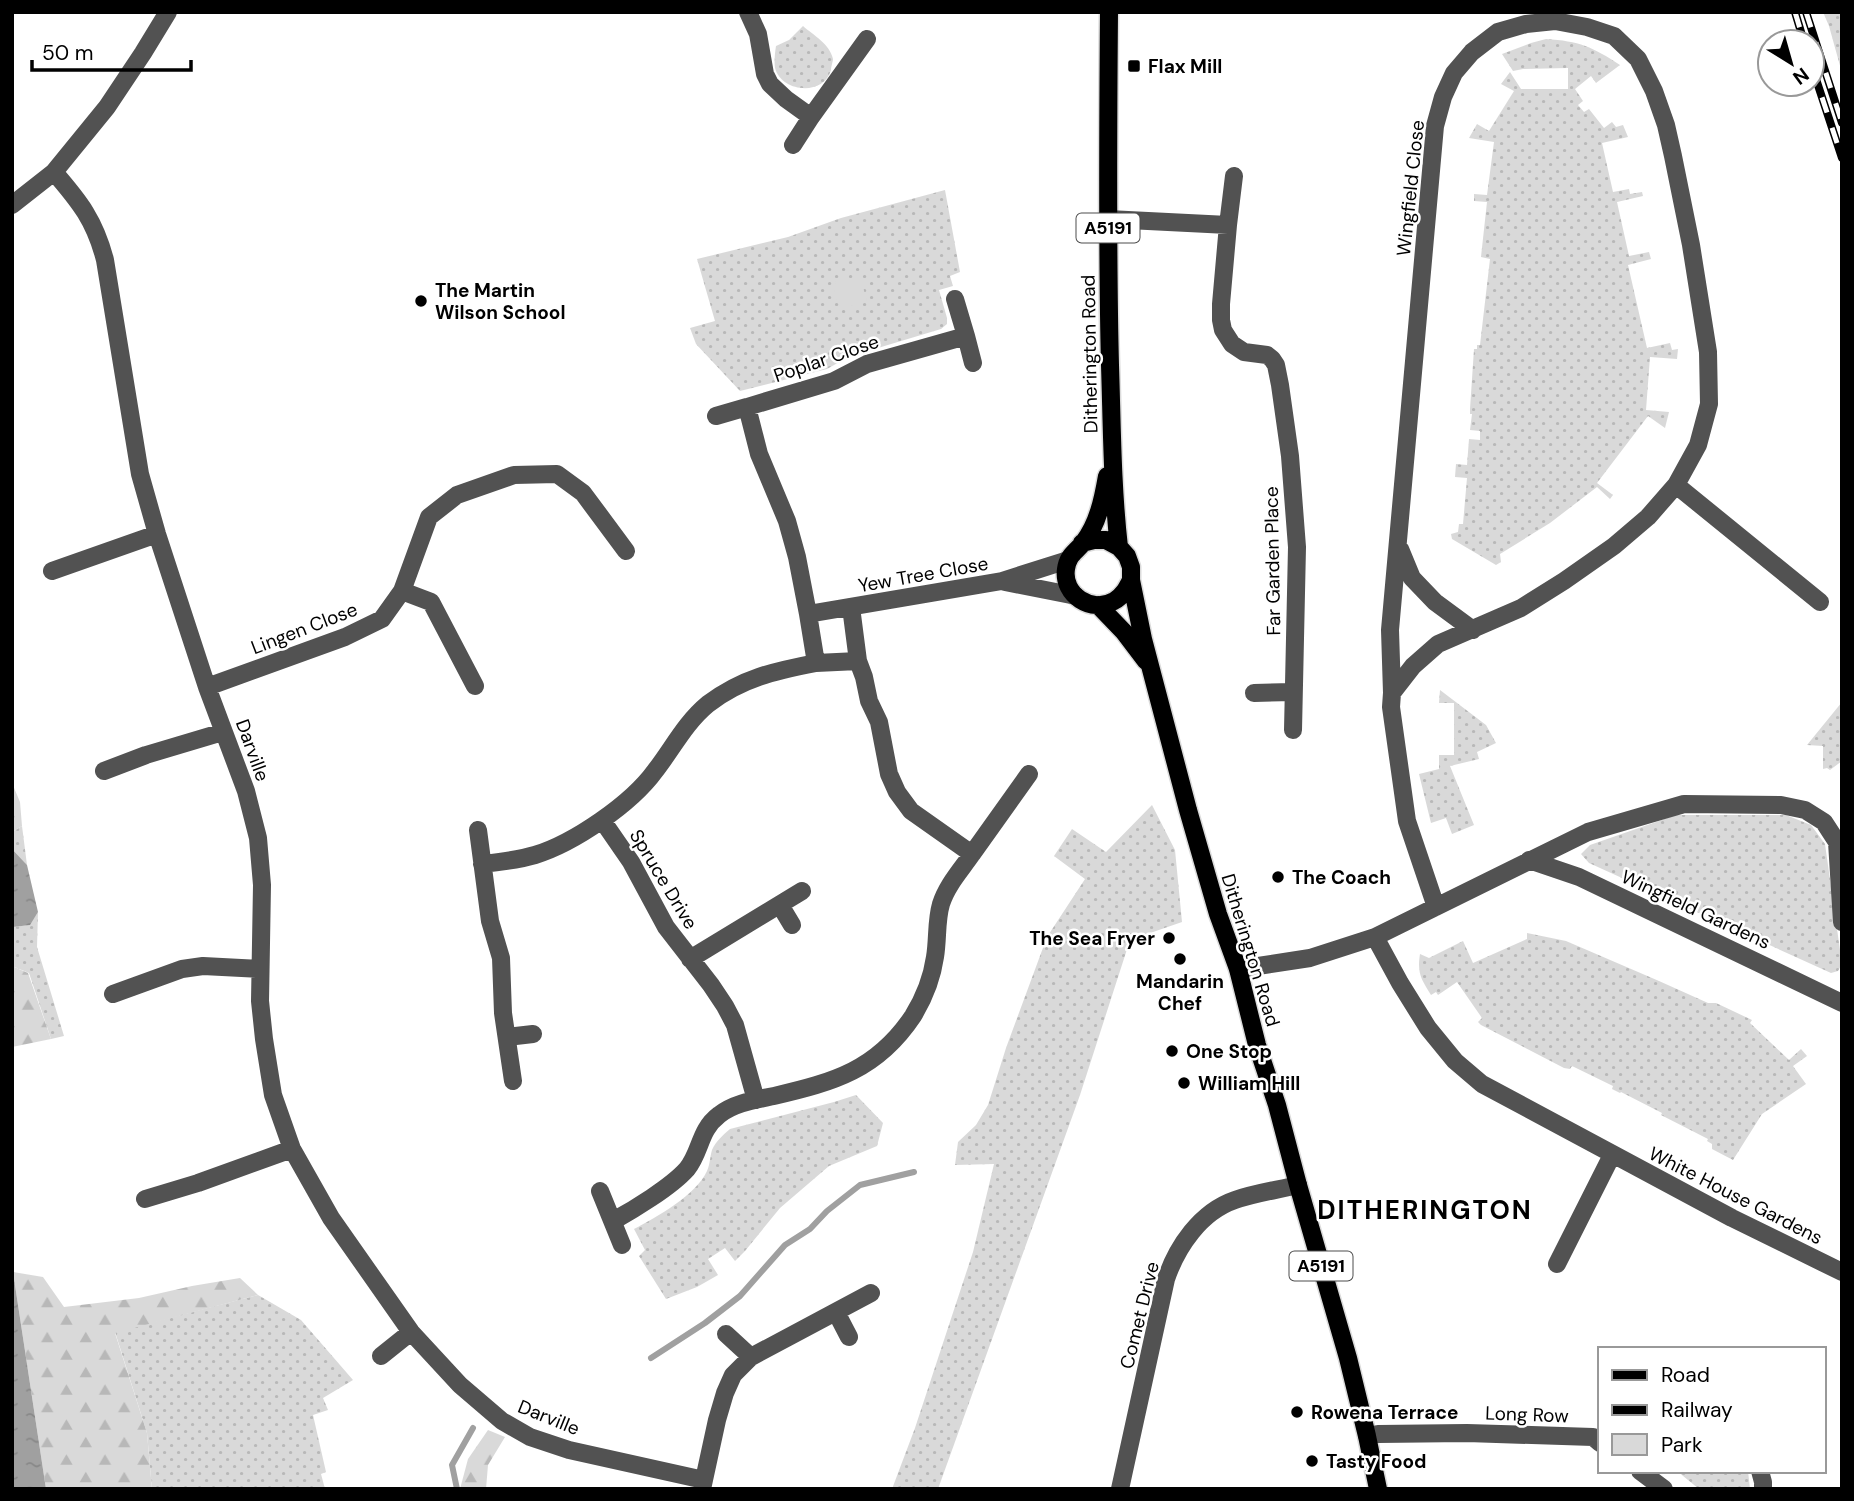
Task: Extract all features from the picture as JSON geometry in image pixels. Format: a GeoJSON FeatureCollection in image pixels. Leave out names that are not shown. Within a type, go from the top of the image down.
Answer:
{"type":"FeatureCollection","features":[{"type":"Feature","properties":{"kind":"main road","name":"Ditherington Road"},"geometry":{"type":"LineString","coordinates":[[1109,12],[1108,219],[1112,443],[1118,547],[1127,556],[1132,568],[1131,580],[1143,639],[1203,862],[1238,969],[1257,1045],[1277,1105],[1348,1358],[1378,1489]]}},
{"type":"Feature","properties":{"kind":"main road","name":"Ditherington Road"},"geometry":{"type":"LineString","coordinates":[[1068,559],[1082,543],[1097,518],[1112,443]]}},
{"type":"Feature","properties":{"kind":"main road"},"geometry":{"type":"LineString","coordinates":[[1082,543],[1107,540],[1118,547]]}},
{"type":"Feature","properties":{"kind":"main road"},"geometry":{"type":"LineString","coordinates":[[1068,559],[1065,572],[1068,585],[1076,596]]}},
{"type":"Feature","properties":{"kind":"main road"},"geometry":{"type":"LineString","coordinates":[[1098,605],[1112,602],[1124,593],[1131,580]]}},
{"type":"Feature","properties":{"kind":"main road","name":"Ditherington Road"},"geometry":{"type":"LineString","coordinates":[[1076,596],[1086,603],[1098,605],[1124,632],[1151,667]]}},
{"type":"Feature","properties":{"kind":"street"},"geometry":{"type":"LineString","coordinates":[[12,205],[54,172],[107,107],[168,12]]}},
{"type":"Feature","properties":{"kind":"street"},"geometry":{"type":"LineString","coordinates":[[748,12],[758,34],[765,74],[770,85],[811,117]]}},
{"type":"Feature","properties":{"kind":"street","name":"Wingfield Close"},"geometry":{"type":"LineString","coordinates":[[1392,693],[1413,666],[1438,644],[1521,608],[1614,546],[1648,517],[1676,485],[1699,445],[1709,404],[1708,352],[1691,246],[1666,125],[1654,91],[1638,60],[1614,36],[1587,27],[1555,21],[1526,24],[1498,32],[1472,52],[1454,73],[1435,125],[1391,630],[1391,707],[1407,821],[1436,907]]}},
{"type":"Feature","properties":{"kind":"street"},"geometry":{"type":"LineString","coordinates":[[793,145],[867,39]]}},
{"type":"Feature","properties":{"kind":"street","name":"Darville"},"geometry":{"type":"LineString","coordinates":[[54,172],[87,212],[100,238],[106,260],[141,474],[157,534],[223,732],[246,791],[258,838],[262,886],[260,1001],[265,1050],[273,1095],[292,1149],[331,1219],[411,1332],[460,1385],[502,1421],[530,1437],[569,1450],[703,1484]]}},
{"type":"Feature","properties":{"kind":"street"},"geometry":{"type":"LineString","coordinates":[[1108,219],[1227,225],[1234,176]]}},
{"type":"Feature","properties":{"kind":"street","name":"Far Garden Place"},"geometry":{"type":"LineString","coordinates":[[1227,225],[1221,304],[1223,330],[1238,349],[1268,355],[1276,365],[1290,456],[1297,547],[1293,730]]}},
{"type":"Feature","properties":{"kind":"street"},"geometry":{"type":"LineString","coordinates":[[955,299],[973,363]]}},
{"type":"Feature","properties":{"kind":"street","name":"Poplar Close"},"geometry":{"type":"LineString","coordinates":[[716,416],[834,381],[867,364],[966,336]]}},
{"type":"Feature","properties":{"kind":"street"},"geometry":{"type":"LineString","coordinates":[[747,407],[760,454],[787,521],[797,557],[816,663]]}},
{"type":"Feature","properties":{"kind":"street","name":"Lingen Close"},"geometry":{"type":"LineString","coordinates":[[208,687],[345,637],[382,619],[402,591],[429,517],[457,495],[514,475],[557,474],[583,494],[626,551]]}},
{"type":"Feature","properties":{"kind":"street"},"geometry":{"type":"LineString","coordinates":[[1676,485],[1820,602]]}},
{"type":"Feature","properties":{"kind":"street"},"geometry":{"type":"LineString","coordinates":[[52,571],[157,534]]}},
{"type":"Feature","properties":{"kind":"street","name":"Wingfield Close"},"geometry":{"type":"LineString","coordinates":[[1398,546],[1412,578],[1435,602],[1473,630]]}},
{"type":"Feature","properties":{"kind":"street","name":"Yew Tree Close"},"geometry":{"type":"LineString","coordinates":[[808,614],[1002,581],[1068,559]]}},
{"type":"Feature","properties":{"kind":"street","name":"Yew Tree Close"},"geometry":{"type":"LineString","coordinates":[[1002,581],[1076,596]]}},
{"type":"Feature","properties":{"kind":"street"},"geometry":{"type":"LineString","coordinates":[[402,591],[431,602],[475,686]]}},
{"type":"Feature","properties":{"kind":"street","name":"Yew Tree Close"},"geometry":{"type":"LineString","coordinates":[[851,607],[858,661],[869,701],[879,722],[889,774],[897,792],[911,811],[972,854]]}},
{"type":"Feature","properties":{"kind":"street"},"geometry":{"type":"LineString","coordinates":[[482,864],[536,855],[561,845],[602,820],[638,792],[655,772],[685,726],[726,691],[749,679],[771,672],[816,663],[858,661]]}},
{"type":"Feature","properties":{"kind":"street"},"geometry":{"type":"LineString","coordinates":[[1254,693],[1293,692]]}},
{"type":"Feature","properties":{"kind":"street"},"geometry":{"type":"LineString","coordinates":[[104,771],[223,732]]}},
{"type":"Feature","properties":{"kind":"street"},"geometry":{"type":"LineString","coordinates":[[613,1221],[660,1191],[687,1169],[707,1126],[719,1115],[735,1105],[795,1091],[845,1075],[864,1065],[897,1038],[921,1003],[931,978],[940,907],[946,890],[1029,774]]}},
{"type":"Feature","properties":{"kind":"street"},"geometry":{"type":"LineString","coordinates":[[1238,969],[1310,958],[1376,937],[1588,832],[1684,804],[1780,805],[1805,810],[1824,822],[1836,842],[1842,922]]}},
{"type":"Feature","properties":{"kind":"street","name":"Spruce Drive"},"geometry":{"type":"LineString","coordinates":[[602,820],[631,862],[666,926],[711,985],[735,1026],[756,1100]]}},
{"type":"Feature","properties":{"kind":"street"},"geometry":{"type":"LineString","coordinates":[[478,830],[490,921],[501,958],[503,1013],[513,1081]]}},
{"type":"Feature","properties":{"kind":"street","name":"Wingfield Gardens"},"geometry":{"type":"LineString","coordinates":[[1530,860],[1590,882],[1842,1003]]}},
{"type":"Feature","properties":{"kind":"street","name":"Spruce Drive"},"geometry":{"type":"LineString","coordinates":[[690,959],[803,891]]}},
{"type":"Feature","properties":{"kind":"street"},"geometry":{"type":"LineString","coordinates":[[780,905],[792,925]]}},
{"type":"Feature","properties":{"kind":"street","name":"White House Gardens"},"geometry":{"type":"LineString","coordinates":[[1376,937],[1400,984],[1428,1028],[1455,1061],[1482,1084],[1732,1218],[1842,1272]]}},
{"type":"Feature","properties":{"kind":"street"},"geometry":{"type":"LineString","coordinates":[[113,994],[192,967],[260,969]]}},
{"type":"Feature","properties":{"kind":"street"},"geometry":{"type":"LineString","coordinates":[[507,1037],[533,1034]]}},
{"type":"Feature","properties":{"kind":"street"},"geometry":{"type":"LineString","coordinates":[[145,1199],[292,1149]]}},
{"type":"Feature","properties":{"kind":"street"},"geometry":{"type":"LineString","coordinates":[[1557,1264],[1612,1155]]}},
{"type":"Feature","properties":{"kind":"street","name":"Comet Drive"},"geometry":{"type":"LineString","coordinates":[[1120,1489],[1166,1279],[1177,1253],[1195,1228],[1214,1211],[1234,1200],[1298,1185]]}},
{"type":"Feature","properties":{"kind":"street"},"geometry":{"type":"LineString","coordinates":[[600,1191],[622,1245]]}},
{"type":"Feature","properties":{"kind":"street"},"geometry":{"type":"LineString","coordinates":[[703,1484],[724,1393],[733,1375],[751,1357],[872,1293]]}},
{"type":"Feature","properties":{"kind":"street"},"geometry":{"type":"LineString","coordinates":[[836,1312],[849,1337]]}},
{"type":"Feature","properties":{"kind":"street"},"geometry":{"type":"LineString","coordinates":[[381,1356],[411,1332]]}},
{"type":"Feature","properties":{"kind":"street"},"geometry":{"type":"LineString","coordinates":[[726,1334],[751,1357]]}},
{"type":"Feature","properties":{"kind":"street","name":"Long Row"},"geometry":{"type":"LineString","coordinates":[[1367,1436],[1467,1433],[1598,1439]]}},
{"type":"Feature","properties":{"kind":"street"},"geometry":{"type":"LineString","coordinates":[[1643,1473],[1664,1489]]}},
{"type":"Feature","properties":{"kind":"green space"},"geometry":{"type":"Polygon","coordinates":[[[1823,12],[1842,12],[1842,73],[1829,26],[1823,12]]]}},
{"type":"Feature","properties":{"kind":"green space"},"geometry":{"type":"Polygon","coordinates":[[[803,26],[825,44],[833,59],[827,78],[820,84],[803,88],[786,83],[779,76],[775,63],[776,46],[789,40],[803,26]]]}},
{"type":"Feature","properties":{"kind":"green space"},"geometry":{"type":"Polygon","coordinates":[[[1546,39],[1585,46],[1620,65],[1596,83],[1591,76],[1575,89],[1583,101],[1578,105],[1584,112],[1589,109],[1604,128],[1612,122],[1616,127],[1623,125],[1628,137],[1602,143],[1613,192],[1629,189],[1630,194],[1642,192],[1643,196],[1617,202],[1629,256],[1649,252],[1651,259],[1628,265],[1647,348],[1670,343],[1672,350],[1678,349],[1677,359],[1650,357],[1646,410],[1669,412],[1665,428],[1648,416],[1597,483],[1613,495],[1610,499],[1597,487],[1550,523],[1500,554],[1501,562],[1496,565],[1452,539],[1451,534],[1458,532],[1459,524],[1463,524],[1467,478],[1455,477],[1456,464],[1467,465],[1469,439],[1480,440],[1480,431],[1470,430],[1470,409],[1474,349],[1480,345],[1490,259],[1481,257],[1487,202],[1474,201],[1474,194],[1487,195],[1494,142],[1469,138],[1477,124],[1489,131],[1514,91],[1501,84],[1510,72],[1521,89],[1568,89],[1568,68],[1513,71],[1502,54],[1546,39]]]}},
{"type":"Feature","properties":{"kind":"green space"},"geometry":{"type":"Polygon","coordinates":[[[945,190],[960,272],[950,276],[953,286],[939,290],[947,318],[947,324],[941,329],[848,357],[827,369],[740,391],[696,344],[690,328],[715,321],[697,259],[788,237],[841,218],[945,190]]]}},
{"type":"Feature","properties":{"kind":"green space"},"geometry":{"type":"Polygon","coordinates":[[[860,277],[867,301],[842,309],[835,296],[836,281],[860,277]]]}},
{"type":"Feature","properties":{"kind":"green space"},"geometry":{"type":"Polygon","coordinates":[[[1440,690],[1486,725],[1496,743],[1477,752],[1479,759],[1450,766],[1474,825],[1452,834],[1446,818],[1431,823],[1419,774],[1439,769],[1439,755],[1454,755],[1454,703],[1439,703],[1440,690]]]}},
{"type":"Feature","properties":{"kind":"green space"},"geometry":{"type":"Polygon","coordinates":[[[1842,702],[1842,761],[1830,770],[1823,769],[1823,746],[1807,745],[1842,702]]]}},
{"type":"Feature","properties":{"kind":"green space"},"geometry":{"type":"Polygon","coordinates":[[[12,783],[20,802],[22,826],[12,832],[12,783]]]}},
{"type":"Feature","properties":{"kind":"green space"},"geometry":{"type":"Polygon","coordinates":[[[1152,805],[1175,850],[1182,922],[1130,940],[1080,1095],[938,1489],[892,1489],[973,1252],[994,1164],[955,1165],[958,1142],[976,1125],[988,1105],[1047,937],[1085,879],[1054,856],[1072,829],[1106,852],[1152,805]]]}},
{"type":"Feature","properties":{"kind":"green space"},"geometry":{"type":"Polygon","coordinates":[[[1676,815],[1786,815],[1811,825],[1825,844],[1842,964],[1838,971],[1831,973],[1589,863],[1581,854],[1590,845],[1676,815]]]}},
{"type":"Feature","properties":{"kind":"green space"},"geometry":{"type":"Polygon","coordinates":[[[22,826],[27,865],[12,849],[12,832],[22,826]]]}},
{"type":"Feature","properties":{"kind":"green space"},"geometry":{"type":"Polygon","coordinates":[[[38,912],[37,947],[64,1036],[51,1039],[29,973],[12,966],[12,925],[29,925],[38,912]]]}},
{"type":"Feature","properties":{"kind":"green space"},"geometry":{"type":"Polygon","coordinates":[[[1527,933],[1566,941],[1752,1020],[1750,1023],[1789,1060],[1801,1049],[1807,1056],[1793,1066],[1806,1084],[1762,1114],[1733,1160],[1712,1149],[1708,1139],[1612,1089],[1613,1086],[1572,1066],[1570,1069],[1564,1068],[1481,1025],[1478,1022],[1482,1018],[1457,982],[1438,995],[1436,992],[1431,995],[1422,980],[1420,954],[1429,958],[1463,941],[1473,963],[1527,939],[1527,933]]]}},
{"type":"Feature","properties":{"kind":"green space"},"geometry":{"type":"Polygon","coordinates":[[[12,966],[28,973],[51,1039],[12,1047],[12,966]]]}},
{"type":"Feature","properties":{"kind":"green space"},"geometry":{"type":"Polygon","coordinates":[[[856,1095],[883,1123],[877,1146],[829,1166],[780,1208],[735,1261],[725,1248],[708,1259],[718,1275],[666,1299],[639,1256],[645,1250],[634,1229],[685,1197],[702,1180],[709,1166],[711,1152],[730,1129],[856,1095]]]}},
{"type":"Feature","properties":{"kind":"green space"},"geometry":{"type":"Polygon","coordinates":[[[13,1272],[43,1277],[64,1307],[139,1298],[240,1278],[258,1295],[115,1333],[147,1433],[152,1489],[46,1489],[13,1272]]]}},
{"type":"Feature","properties":{"kind":"green space"},"geometry":{"type":"Polygon","coordinates":[[[258,1295],[301,1320],[353,1380],[323,1398],[328,1410],[313,1415],[326,1472],[321,1474],[325,1489],[152,1489],[147,1433],[115,1332],[258,1295]]]}},
{"type":"Feature","properties":{"kind":"green space"},"geometry":{"type":"Polygon","coordinates":[[[488,1430],[505,1437],[488,1465],[486,1489],[460,1489],[468,1459],[488,1430]]]}},
{"type":"Feature","properties":{"kind":"green space"},"geometry":{"type":"Polygon","coordinates":[[[1679,1473],[1748,1473],[1750,1489],[1699,1489],[1679,1473]]]}},
{"type":"Feature","properties":{"kind":"water"},"geometry":{"type":"Polygon","coordinates":[[[12,849],[27,865],[38,912],[30,925],[12,925],[12,849]]]}},
{"type":"Feature","properties":{"kind":"water"},"geometry":{"type":"Polygon","coordinates":[[[12,1266],[13,1272],[46,1489],[12,1489],[12,1266]]]}},
{"type":"Feature","properties":{"kind":"waterway"},"geometry":{"type":"LineString","coordinates":[[651,1358],[705,1323],[740,1296],[785,1245],[810,1229],[827,1211],[860,1185],[914,1172]]}},
{"type":"Feature","properties":{"kind":"waterway"},"geometry":{"type":"LineString","coordinates":[[457,1489],[452,1465],[473,1428]]}},
{"type":"Feature","properties":{"kind":"railway"},"geometry":{"type":"LineString","coordinates":[[1795,12],[1800,28]]}},
{"type":"Feature","properties":{"kind":"railway"},"geometry":{"type":"LineString","coordinates":[[1806,12],[1842,123]]}},
{"type":"Feature","properties":{"kind":"railway"},"geometry":{"type":"LineString","coordinates":[[1822,98],[1842,158]]}},
{"type":"Feature","properties":{"kind":"place","name":"Flax Mill"},"geometry":{"type":"Point","coordinates":[1134,66]}},
{"type":"Feature","properties":{"kind":"place","name":"The Martin Wilson School"},"geometry":{"type":"Point","coordinates":[421,301]}},
{"type":"Feature","properties":{"kind":"place","name":"The Coach"},"geometry":{"type":"Point","coordinates":[1278,877]}},
{"type":"Feature","properties":{"kind":"place","name":"The Sea Fryer"},"geometry":{"type":"Point","coordinates":[1169,938]}},
{"type":"Feature","properties":{"kind":"place","name":"Mandarin Chef"},"geometry":{"type":"Point","coordinates":[1180,959]}},
{"type":"Feature","properties":{"kind":"place","name":"One Stop"},"geometry":{"type":"Point","coordinates":[1172,1051]}},
{"type":"Feature","properties":{"kind":"place","name":"William Hill"},"geometry":{"type":"Point","coordinates":[1184,1083]}},
{"type":"Feature","properties":{"kind":"place","name":"Rowena Terrace"},"geometry":{"type":"Point","coordinates":[1297,1412]}},
{"type":"Feature","properties":{"kind":"place","name":"Tasty Food"},"geometry":{"type":"Point","coordinates":[1312,1461]}},
{"type":"Feature","properties":{"kind":"district","name":"DITHERINGTON"},"geometry":{"type":"Point","coordinates":[1425,1210]}}]}
